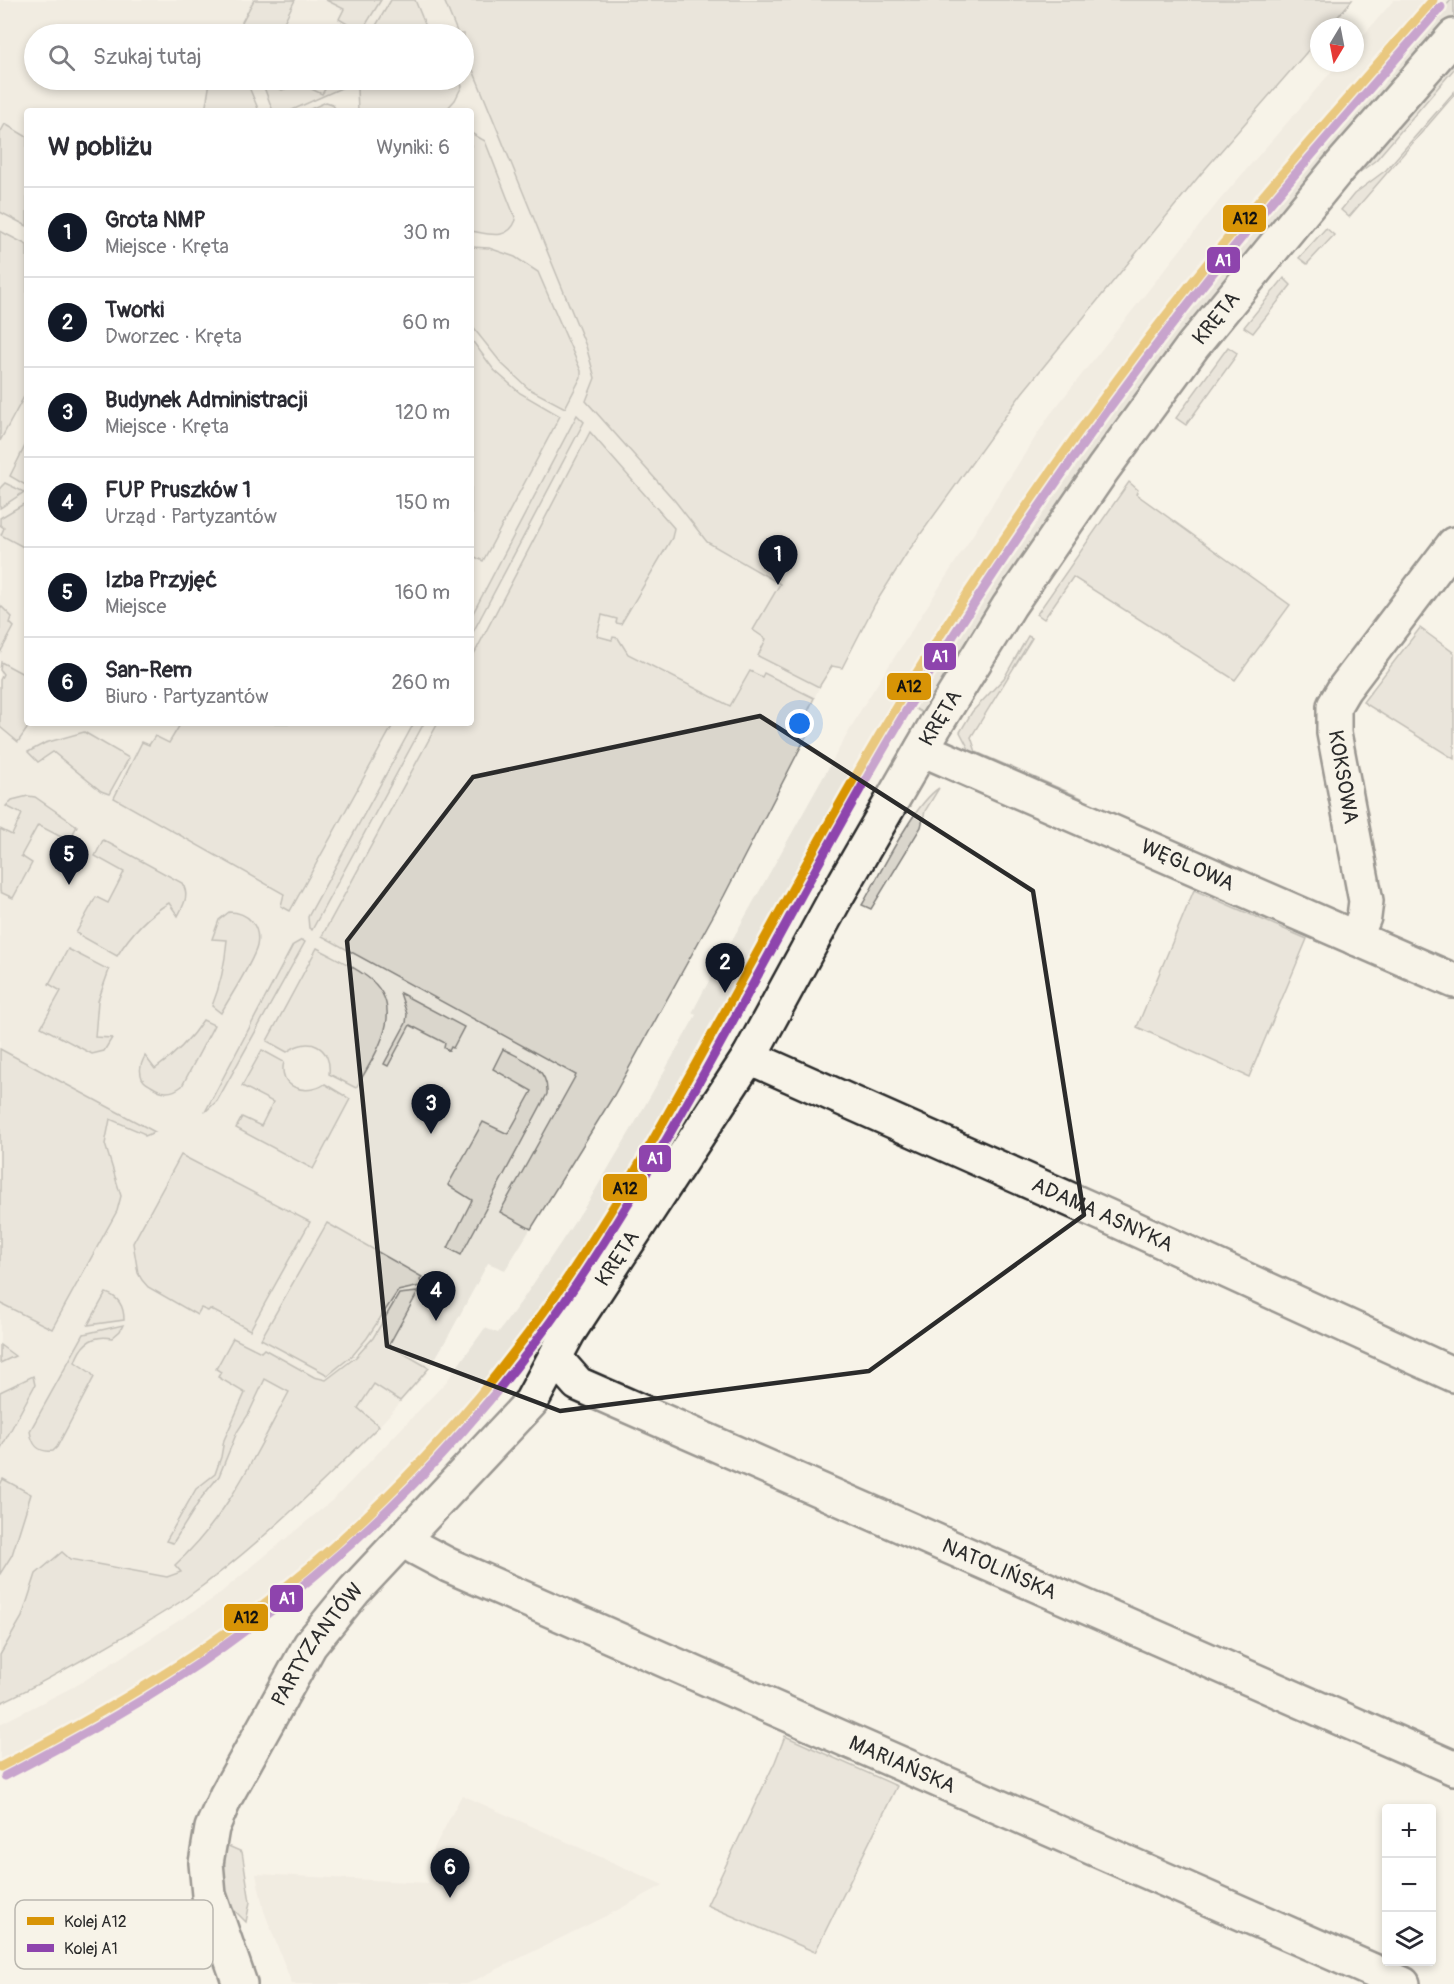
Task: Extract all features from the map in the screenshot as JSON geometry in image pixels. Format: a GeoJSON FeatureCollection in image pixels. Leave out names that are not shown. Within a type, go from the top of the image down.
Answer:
{"type":"FeatureCollection","features":[{"type":"Feature","properties":{"kind":"street","name":"KRĘTA"},"geometry":{"type":"LineString","coordinates":[[555,1358],[568,1333],[749,1057],[834,901],[922,749],[1009,606],[1103,469],[1193,346],[1337,170],[1454,36]]}},
{"type":"Feature","properties":{"kind":"street","name":"KOKSOWA"},"geometry":{"type":"LineString","coordinates":[[1355,938],[1364,917],[1366,901],[1334,733],[1334,706],[1344,689],[1454,544]]}},
{"type":"Feature","properties":{"kind":"street","name":"WĘGLOWA"},"geometry":{"type":"LineString","coordinates":[[922,749],[1454,981]]}},
{"type":"Feature","properties":{"kind":"street","name":"ADAMA ASNYKA"},"geometry":{"type":"LineString","coordinates":[[749,1057],[1107,1216],[1454,1375]]}},
{"type":"Feature","properties":{"kind":"street","name":"PARTYZANTÓW"},"geometry":{"type":"LineString","coordinates":[[210,1900],[206,1863],[212,1828],[226,1796],[310,1645],[354,1591],[521,1414],[531,1402],[555,1358]]}},
{"type":"Feature","properties":{"kind":"street","name":"NATOLIŃSKA"},"geometry":{"type":"LineString","coordinates":[[555,1358],[578,1384],[1454,1768]]}},
{"type":"Feature","properties":{"kind":"street","name":"MARIAŃSKA"},"geometry":{"type":"LineString","coordinates":[[405,1537],[416,1548],[448,1565],[1403,1984]]}},
{"type":"Feature","properties":{"kind":"street","name":"PARTYZANTÓW"},"geometry":{"type":"LineString","coordinates":[[213,1909],[240,1984]]}},
{"type":"Feature","properties":{"kind":"highlighted area"},"geometry":{"type":"Polygon","coordinates":[[[760,716],[1033,891],[1084,1215],[869,1371],[560,1411],[387,1346],[347,941],[473,777],[760,716]]]}},
{"type":"Feature","properties":{"kind":"shaded area"},"geometry":{"type":"Polygon","coordinates":[[[0,0],[1352,0],[1337,18],[1310,18],[1310,48],[1200,175],[1022,393],[907,553],[875,604],[842,668],[833,666],[824,677],[804,720],[804,724],[810,729],[724,896],[614,1095],[505,1270],[488,1263],[426,1374],[381,1424],[318,1487],[239,1556],[186,1597],[147,1623],[56,1675],[0,1703],[0,0]]]}},
{"type":"Feature","properties":{"kind":"shaded area"},"geometry":{"type":"Polygon","coordinates":[[[254,0],[295,0],[283,24],[242,24],[254,0]]]}},
{"type":"Feature","properties":{"kind":"shaded area"},"geometry":{"type":"Polygon","coordinates":[[[326,0],[381,0],[366,24],[347,24],[339,19],[344,9],[326,0]]]}},
{"type":"Feature","properties":{"kind":"shaded area"},"geometry":{"type":"Polygon","coordinates":[[[391,0],[415,0],[425,24],[377,24],[391,0]]]}},
{"type":"Feature","properties":{"kind":"shaded area"},"geometry":{"type":"Polygon","coordinates":[[[444,0],[1352,0],[1337,18],[1310,18],[1310,48],[1200,175],[1022,393],[907,553],[875,604],[842,668],[832,666],[819,687],[758,656],[766,639],[753,630],[780,584],[707,542],[675,501],[586,401],[595,378],[586,346],[474,72],[474,24],[454,24],[444,0]]]}},
{"type":"Feature","properties":{"kind":"shaded area"},"geometry":{"type":"Polygon","coordinates":[[[1394,0],[1451,0],[1211,280],[1087,444],[1003,562],[898,729],[893,727],[675,1117],[607,1233],[523,1352],[479,1407],[420,1472],[364,1527],[280,1603],[221,1648],[83,1734],[0,1776],[0,1724],[79,1684],[213,1599],[335,1498],[446,1382],[485,1328],[498,1333],[590,1199],[635,1123],[696,1015],[692,1013],[704,990],[862,708],[1049,416],[1219,201],[1331,72],[1364,72],[1364,35],[1394,0]]]}},
{"type":"Feature","properties":{"kind":"shaded area"},"geometry":{"type":"Polygon","coordinates":[[[1451,0],[1454,0],[1454,22],[924,714],[911,706],[1003,562],[1087,444],[1211,280],[1451,0]]]}},
{"type":"Feature","properties":{"kind":"shaded area"},"geometry":{"type":"Polygon","coordinates":[[[1454,50],[1454,69],[1376,160],[1344,184],[1454,50]]]}},
{"type":"Feature","properties":{"kind":"shaded area"},"geometry":{"type":"Polygon","coordinates":[[[209,90],[250,90],[258,108],[206,108],[209,90]]]}},
{"type":"Feature","properties":{"kind":"shaded area"},"geometry":{"type":"Polygon","coordinates":[[[265,90],[314,90],[322,94],[325,90],[337,90],[297,108],[272,108],[265,90]]]}},
{"type":"Feature","properties":{"kind":"shaded area"},"geometry":{"type":"Polygon","coordinates":[[[357,90],[460,90],[448,108],[358,108],[357,90]]]}},
{"type":"Feature","properties":{"kind":"shaded area"},"geometry":{"type":"Polygon","coordinates":[[[1454,92],[1454,95],[1349,217],[1341,210],[1354,194],[1386,170],[1454,92]]]}},
{"type":"Feature","properties":{"kind":"shaded area"},"geometry":{"type":"Polygon","coordinates":[[[326,102],[335,108],[313,108],[326,102]]]}},
{"type":"Feature","properties":{"kind":"shaded area"},"geometry":{"type":"Polygon","coordinates":[[[5,124],[24,135],[24,224],[0,212],[0,133],[5,124]]]}},
{"type":"Feature","properties":{"kind":"shaded area"},"geometry":{"type":"Polygon","coordinates":[[[474,135],[485,141],[516,220],[513,227],[503,234],[474,231],[474,135]]]}},
{"type":"Feature","properties":{"kind":"shaded area"},"geometry":{"type":"Polygon","coordinates":[[[1326,228],[1334,235],[1307,264],[1299,258],[1326,228]]]}},
{"type":"Feature","properties":{"kind":"shaded area"},"geometry":{"type":"Polygon","coordinates":[[[0,231],[24,243],[24,397],[0,441],[0,231]]]}},
{"type":"Feature","properties":{"kind":"shaded area"},"geometry":{"type":"Polygon","coordinates":[[[474,247],[489,248],[515,257],[538,272],[581,371],[581,377],[565,408],[529,389],[502,364],[474,329],[474,247]]]}},
{"type":"Feature","properties":{"kind":"shaded area"},"geometry":{"type":"Polygon","coordinates":[[[1284,278],[1291,285],[1253,333],[1244,327],[1284,278]]]}},
{"type":"Feature","properties":{"kind":"shaded area"},"geometry":{"type":"Polygon","coordinates":[[[474,343],[494,370],[520,393],[560,416],[483,561],[474,556],[474,343]]]}},
{"type":"Feature","properties":{"kind":"shaded area"},"geometry":{"type":"Polygon","coordinates":[[[1228,347],[1237,353],[1236,356],[1186,425],[1176,418],[1228,347]]]}},
{"type":"Feature","properties":{"kind":"shaded area"},"geometry":{"type":"Polygon","coordinates":[[[577,415],[584,422],[474,630],[474,611],[577,415]]]}},
{"type":"Feature","properties":{"kind":"shaded area"},"geometry":{"type":"Polygon","coordinates":[[[590,432],[674,528],[672,538],[621,624],[616,623],[617,619],[602,615],[597,636],[612,640],[613,637],[618,638],[628,654],[730,706],[750,671],[762,677],[764,673],[814,698],[804,720],[804,724],[810,729],[724,896],[614,1095],[531,1229],[500,1212],[576,1075],[322,936],[436,726],[474,726],[474,654],[590,432]]]}},
{"type":"Feature","properties":{"kind":"shaded area"},"geometry":{"type":"Polygon","coordinates":[[[24,448],[24,484],[10,476],[24,448]]]}},
{"type":"Feature","properties":{"kind":"shaded area"},"geometry":{"type":"Polygon","coordinates":[[[1129,482],[1138,490],[1136,494],[1290,605],[1235,680],[1073,577],[1044,619],[1037,614],[1129,482]]]}},
{"type":"Feature","properties":{"kind":"shaded area"},"geometry":{"type":"Polygon","coordinates":[[[5,483],[24,492],[0,508],[0,488],[5,483]]]}},
{"type":"Feature","properties":{"kind":"shaded area"},"geometry":{"type":"Polygon","coordinates":[[[24,504],[24,547],[1,535],[4,528],[0,525],[0,518],[24,504]]]}},
{"type":"Feature","properties":{"kind":"shaded area"},"geometry":{"type":"Polygon","coordinates":[[[0,605],[12,617],[10,623],[14,627],[0,653],[0,605]]]}},
{"type":"Feature","properties":{"kind":"shaded area"},"geometry":{"type":"Polygon","coordinates":[[[1420,628],[1454,653],[1454,759],[1363,702],[1420,628]]]}},
{"type":"Feature","properties":{"kind":"shaded area"},"geometry":{"type":"Polygon","coordinates":[[[1028,636],[1032,638],[971,737],[976,752],[1082,798],[1081,806],[968,756],[970,751],[960,732],[972,712],[1004,678],[1028,636]]]}},
{"type":"Feature","properties":{"kind":"shaded area"},"geometry":{"type":"Polygon","coordinates":[[[1,662],[24,674],[24,726],[29,726],[18,742],[0,727],[0,680],[3,674],[0,670],[1,662]]]}},
{"type":"Feature","properties":{"kind":"shaded area"},"geometry":{"type":"Polygon","coordinates":[[[179,726],[392,726],[290,911],[281,906],[284,894],[114,798],[142,742],[149,745],[155,736],[169,743],[179,726]]]}},
{"type":"Feature","properties":{"kind":"shaded area"},"geometry":{"type":"Polygon","coordinates":[[[412,726],[422,726],[312,930],[309,928],[308,917],[412,726]]]}},
{"type":"Feature","properties":{"kind":"shaded area"},"geometry":{"type":"Polygon","coordinates":[[[84,732],[129,758],[109,794],[101,791],[53,752],[38,762],[28,752],[45,743],[84,732]]]}},
{"type":"Feature","properties":{"kind":"shaded area"},"geometry":{"type":"Polygon","coordinates":[[[939,788],[925,811],[921,827],[871,909],[862,905],[918,809],[939,788]]]}},
{"type":"Feature","properties":{"kind":"shaded area"},"geometry":{"type":"Polygon","coordinates":[[[28,796],[35,797],[77,826],[69,841],[38,825],[21,856],[32,863],[13,898],[0,892],[0,829],[12,835],[22,814],[6,806],[12,800],[28,796]]]}},
{"type":"Feature","properties":{"kind":"shaded area"},"geometry":{"type":"Polygon","coordinates":[[[103,840],[182,883],[186,892],[178,916],[169,903],[161,908],[140,926],[117,956],[76,933],[96,897],[108,903],[124,872],[95,856],[103,840]]]}},
{"type":"Feature","properties":{"kind":"shaded area"},"geometry":{"type":"Polygon","coordinates":[[[1194,890],[1307,939],[1249,1077],[1137,1027],[1194,890]]]}},
{"type":"Feature","properties":{"kind":"shaded area"},"geometry":{"type":"Polygon","coordinates":[[[229,912],[247,917],[255,926],[258,939],[251,960],[221,1013],[212,1006],[222,974],[227,940],[212,939],[219,920],[229,912]]]}},
{"type":"Feature","properties":{"kind":"shaded area"},"geometry":{"type":"Polygon","coordinates":[[[302,940],[305,942],[217,1101],[205,1112],[293,945],[302,940]]]}},
{"type":"Feature","properties":{"kind":"shaded area"},"geometry":{"type":"Polygon","coordinates":[[[317,948],[366,976],[379,988],[386,1002],[385,1031],[372,1061],[356,1088],[329,1074],[327,1057],[317,1046],[303,1044],[287,1052],[267,1041],[317,948]]]}},
{"type":"Feature","properties":{"kind":"shaded area"},"geometry":{"type":"Polygon","coordinates":[[[68,949],[109,970],[98,1001],[95,1037],[112,1038],[104,1051],[92,1054],[41,1027],[61,991],[49,984],[68,949]]]}},
{"type":"Feature","properties":{"kind":"shaded area"},"geometry":{"type":"Polygon","coordinates":[[[400,993],[464,1027],[453,1048],[451,1047],[449,1051],[444,1048],[445,1043],[410,1025],[388,1066],[384,1064],[406,1023],[407,1014],[400,993]]]}},
{"type":"Feature","properties":{"kind":"shaded area"},"geometry":{"type":"Polygon","coordinates":[[[203,1020],[214,1025],[182,1086],[174,1091],[166,1092],[144,1082],[140,1070],[145,1056],[155,1069],[182,1047],[203,1020]]]}},
{"type":"Feature","properties":{"kind":"shaded area"},"geometry":{"type":"Polygon","coordinates":[[[0,1049],[155,1132],[145,1136],[143,1133],[110,1119],[105,1144],[121,1196],[117,1211],[52,1329],[0,1303],[0,1049]]]}},
{"type":"Feature","properties":{"kind":"shaded area"},"geometry":{"type":"Polygon","coordinates":[[[503,1049],[527,1061],[539,1071],[547,1085],[547,1094],[461,1255],[448,1248],[472,1200],[448,1185],[483,1122],[508,1134],[532,1091],[493,1069],[503,1049]]]}},
{"type":"Feature","properties":{"kind":"shaded area"},"geometry":{"type":"Polygon","coordinates":[[[262,1050],[284,1062],[285,1078],[295,1087],[310,1090],[325,1084],[350,1099],[313,1169],[236,1128],[242,1117],[261,1126],[273,1102],[242,1086],[262,1050]]]}},
{"type":"Feature","properties":{"kind":"shaded area"},"geometry":{"type":"Polygon","coordinates":[[[691,1086],[708,1096],[556,1324],[548,1318],[607,1233],[691,1086]]]}},
{"type":"Feature","properties":{"kind":"shaded area"},"geometry":{"type":"Polygon","coordinates":[[[181,1155],[310,1222],[250,1330],[210,1309],[208,1311],[201,1308],[197,1315],[148,1287],[138,1273],[133,1243],[181,1155]]]}},
{"type":"Feature","properties":{"kind":"shaded area"},"geometry":{"type":"Polygon","coordinates":[[[327,1223],[422,1277],[420,1280],[422,1285],[398,1291],[353,1355],[328,1375],[261,1339],[327,1223]]]}},
{"type":"Feature","properties":{"kind":"shaded area"},"geometry":{"type":"Polygon","coordinates":[[[418,1292],[389,1345],[429,1368],[400,1401],[374,1384],[358,1408],[379,1426],[356,1449],[262,1537],[186,1598],[100,1650],[0,1703],[0,1655],[22,1617],[36,1574],[62,1552],[70,1559],[167,1577],[181,1572],[175,1565],[210,1527],[225,1506],[289,1392],[265,1379],[237,1432],[219,1476],[202,1497],[173,1543],[166,1541],[196,1489],[215,1474],[224,1440],[245,1393],[218,1377],[221,1372],[216,1369],[233,1338],[261,1352],[264,1349],[314,1377],[326,1380],[356,1357],[373,1338],[399,1294],[418,1292]]]}},
{"type":"Feature","properties":{"kind":"shaded area"},"geometry":{"type":"Polygon","coordinates":[[[106,1293],[120,1303],[124,1320],[88,1325],[106,1293]]]}},
{"type":"Feature","properties":{"kind":"shaded area"},"geometry":{"type":"Polygon","coordinates":[[[123,1325],[112,1338],[93,1339],[80,1350],[75,1362],[94,1377],[57,1447],[53,1451],[43,1451],[37,1447],[30,1431],[84,1334],[123,1325]]]}},
{"type":"Feature","properties":{"kind":"shaded area"},"geometry":{"type":"Polygon","coordinates":[[[0,1345],[15,1356],[0,1363],[0,1345]]]}},
{"type":"Feature","properties":{"kind":"shaded area"},"geometry":{"type":"Polygon","coordinates":[[[33,1376],[35,1385],[0,1450],[0,1392],[33,1376]]]}},
{"type":"Feature","properties":{"kind":"shaded area"},"geometry":{"type":"Polygon","coordinates":[[[3,1479],[31,1494],[12,1555],[0,1574],[0,1485],[3,1479]]]}},
{"type":"Feature","properties":{"kind":"shaded area"},"geometry":{"type":"Polygon","coordinates":[[[785,1736],[897,1786],[815,1952],[707,1905],[775,1762],[785,1736]]]}},
{"type":"Feature","properties":{"kind":"shaded area"},"geometry":{"type":"Polygon","coordinates":[[[462,1795],[663,1885],[614,1912],[467,1984],[292,1984],[264,1911],[256,1874],[428,1883],[432,1852],[462,1795]]]}},
{"type":"Feature","properties":{"kind":"shaded area"},"geometry":{"type":"Polygon","coordinates":[[[226,1845],[242,1852],[250,1902],[246,1922],[226,1902],[224,1873],[226,1845]]]}},
{"type":"Feature","properties":{"kind":"rail line","name":"A12"},"geometry":{"type":"LineString","coordinates":[[0,1767],[98,1714],[169,1671],[281,1591],[365,1518],[404,1479],[479,1396],[561,1287],[634,1173],[867,756],[950,620],[1005,538],[1089,418],[1178,300],[1272,186],[1433,0]]}},
{"type":"Feature","properties":{"kind":"rail line","name":"A1"},"geometry":{"type":"LineString","coordinates":[[5,1776],[144,1699],[198,1664],[273,1610],[366,1531],[410,1488],[491,1398],[565,1301],[615,1225],[707,1067],[885,747],[932,669],[1023,530],[1119,395],[1216,269],[1441,7]]}},
{"type":"Feature","properties":{"kind":"place","name":"Grota NMP"},"geometry":{"type":"Point","coordinates":[778,585]}},
{"type":"Feature","properties":{"kind":"place","name":"Izba Przyjęć"},"geometry":{"type":"Point","coordinates":[69,885]}},
{"type":"Feature","properties":{"kind":"place","name":"Tworki"},"geometry":{"type":"Point","coordinates":[725,993]}},
{"type":"Feature","properties":{"kind":"place","name":"Budynek Administracji"},"geometry":{"type":"Point","coordinates":[431,1134]}},
{"type":"Feature","properties":{"kind":"place","name":"FUP Pruszków 1"},"geometry":{"type":"Point","coordinates":[436,1321]}},
{"type":"Feature","properties":{"kind":"place","name":"San-Rem"},"geometry":{"type":"Point","coordinates":[450,1898]}}]}
